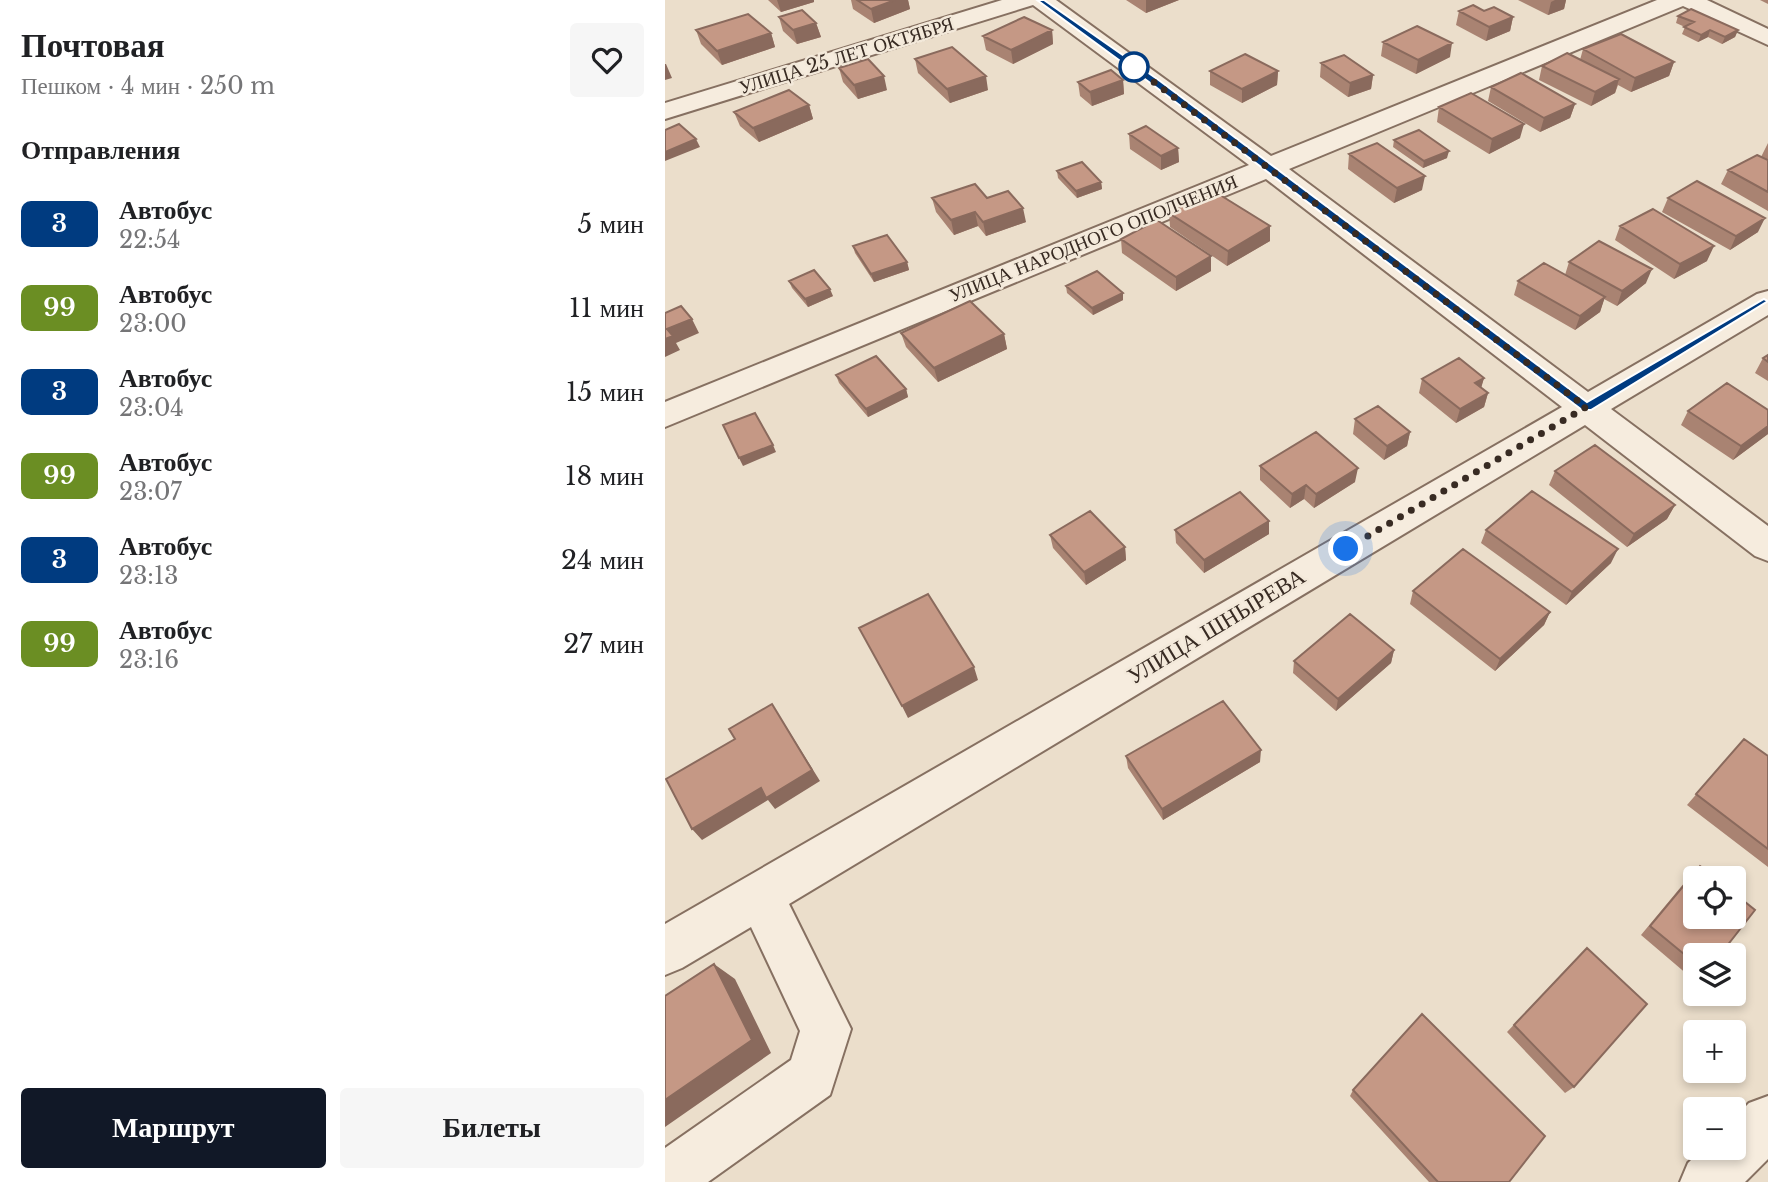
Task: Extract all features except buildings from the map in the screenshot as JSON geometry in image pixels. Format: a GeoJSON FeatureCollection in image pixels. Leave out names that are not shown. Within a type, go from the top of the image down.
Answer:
{"type":"FeatureCollection","features":[{"type":"Feature","properties":{"kind":"street","name":"УЛИЦА 25 ЛЕТ ОКТЯБРЯ"},"geometry":{"type":"LineString","coordinates":[[665,111],[1026,0]]}},
{"type":"Feature","properties":{"kind":"street"},"geometry":{"type":"LineString","coordinates":[[1041,0],[1267,166],[1768,546]]}},
{"type":"Feature","properties":{"kind":"street","name":"УЛИЦА НАРОДНОГО ОПОЛЧЕНИЯ"},"geometry":{"type":"LineString","coordinates":[[665,415],[1677,0]]}},
{"type":"Feature","properties":{"kind":"street"},"geometry":{"type":"LineString","coordinates":[[1689,0],[1768,38]]}},
{"type":"Feature","properties":{"kind":"street","name":"УЛИЦА ШНЫРЕВА"},"geometry":{"type":"LineString","coordinates":[[665,951],[1768,301]]}},
{"type":"Feature","properties":{"kind":"street"},"geometry":{"type":"LineString","coordinates":[[665,1180],[812,1077],[826,1029],[760,896]]}},
{"type":"Feature","properties":{"kind":"street"},"geometry":{"type":"LineString","coordinates":[[1707,1182],[1768,1122]]}},
{"type":"Feature","properties":{"kind":"bus line","name":"3"},"geometry":{"type":"LineString","coordinates":[[1041,0],[1157,83],[1586,407],[1768,301]]}},
{"type":"Feature","properties":{"kind":"route"},"geometry":{"type":"LineString","coordinates":[[1134,67],[1586,407],[1346,549]]}}]}
